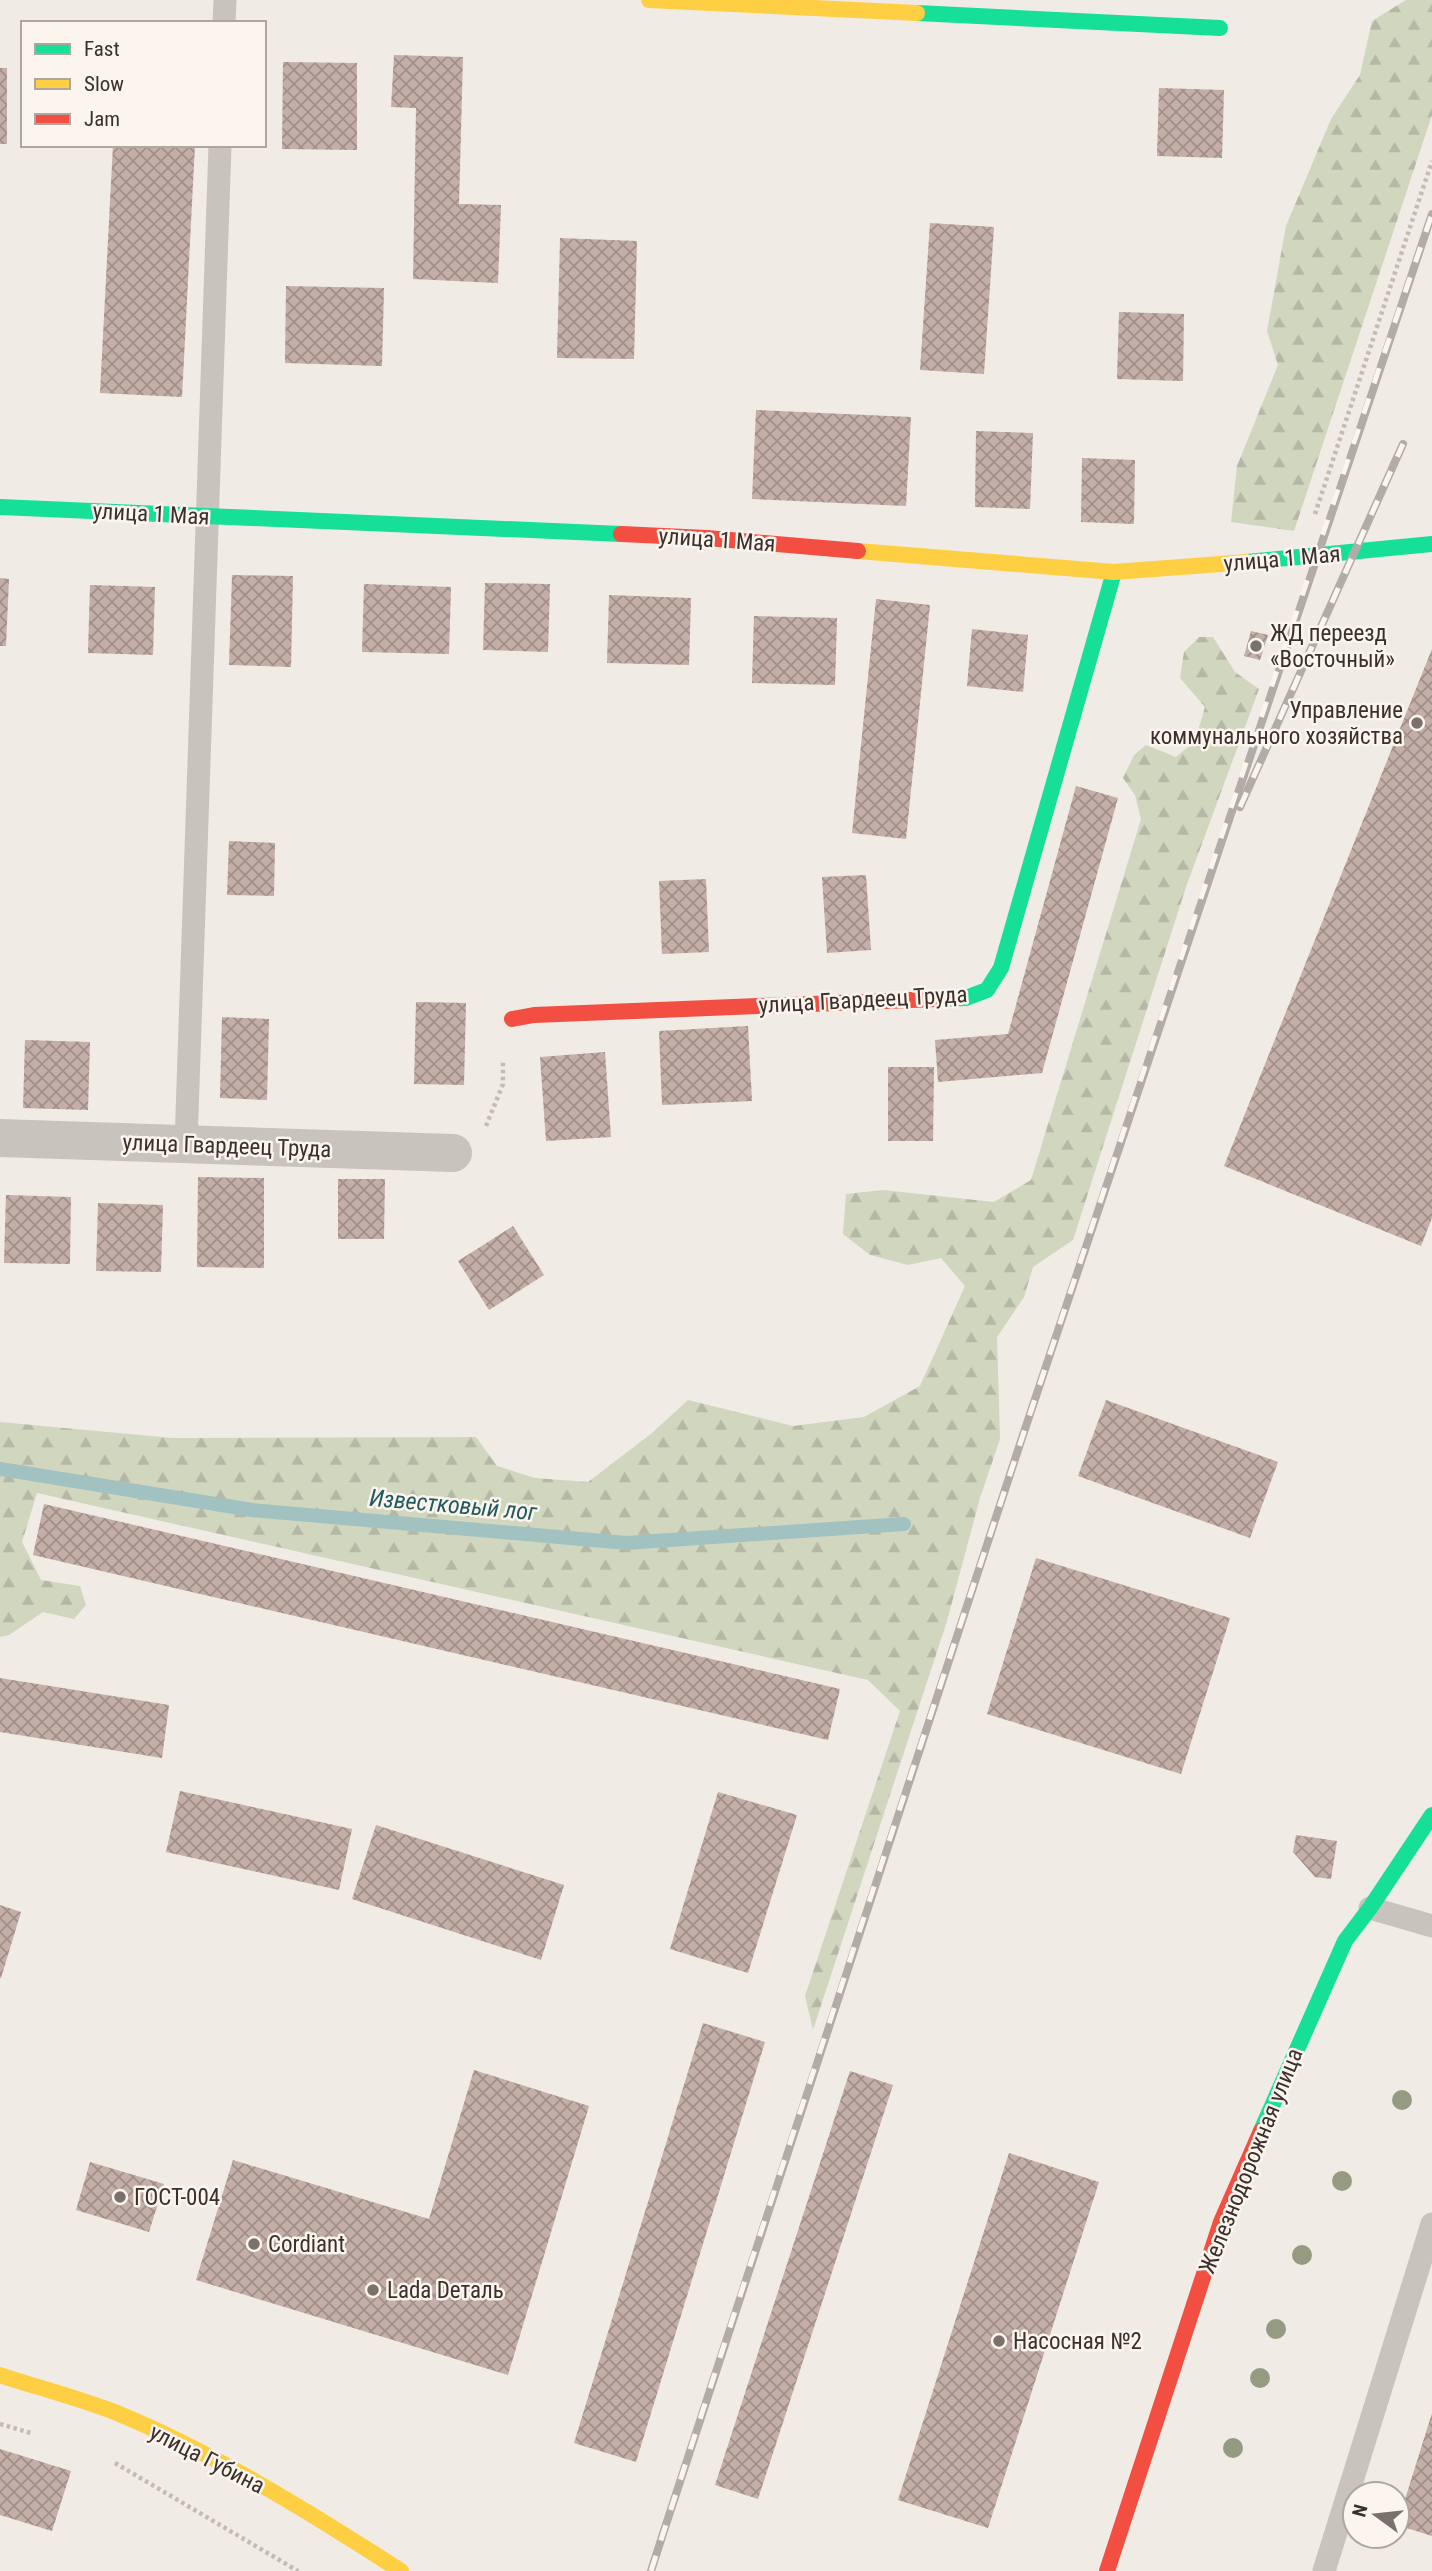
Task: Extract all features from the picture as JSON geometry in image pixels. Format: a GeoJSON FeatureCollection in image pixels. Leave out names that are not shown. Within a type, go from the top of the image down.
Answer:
{"type":"FeatureCollection","features":[{"type":"Feature","properties":{"kind":"street"},"geometry":{"type":"LineString","coordinates":[[649,0],[1220,28]]}},
{"type":"Feature","properties":{"kind":"street","name":"улица 1 Мая"},"geometry":{"type":"LineString","coordinates":[[0,507],[707,538],[1114,572],[1301,558],[1432,544]]}},
{"type":"Feature","properties":{"kind":"street","name":"улица Гвардеец Труда"},"geometry":{"type":"LineString","coordinates":[[512,1019],[534,1015],[966,998],[987,989],[1001,968],[1114,572]]}},
{"type":"Feature","properties":{"kind":"street","name":"улица Гвардеец Труда"},"geometry":{"type":"LineString","coordinates":[[0,1139],[453,1153]]}},
{"type":"Feature","properties":{"kind":"street","name":"Железнодорожная улица"},"geometry":{"type":"LineString","coordinates":[[1107,2571],[1221,2222],[1345,1941],[1432,1815]]}},
{"type":"Feature","properties":{"kind":"street","name":"улица Губина"},"geometry":{"type":"LineString","coordinates":[[0,2375],[128,2418],[236,2472],[338,2530],[401,2571]]}},
{"type":"Feature","properties":{"kind":"lane"},"geometry":{"type":"LineString","coordinates":[[224,21],[225,0]]}},
{"type":"Feature","properties":{"kind":"lane"},"geometry":{"type":"LineString","coordinates":[[187,1144],[220,147]]}},
{"type":"Feature","properties":{"kind":"lane"},"geometry":{"type":"LineString","coordinates":[[1370,1908],[1432,1926]]}},
{"type":"Feature","properties":{"kind":"lane"},"geometry":{"type":"LineString","coordinates":[[1324,2571],[1432,2224]]}},
{"type":"Feature","properties":{"kind":"path"},"geometry":{"type":"LineString","coordinates":[[1301,558],[1432,161]]}},
{"type":"Feature","properties":{"kind":"path"},"geometry":{"type":"LineString","coordinates":[[453,1153],[485,1129],[503,1084],[503,1037],[512,1019]]}},
{"type":"Feature","properties":{"kind":"path"},"geometry":{"type":"LineString","coordinates":[[0,2424],[37,2435]]}},
{"type":"Feature","properties":{"kind":"path"},"geometry":{"type":"LineString","coordinates":[[110,2460],[298,2571]]}},
{"type":"Feature","properties":{"kind":"green space"},"geometry":{"type":"Polygon","coordinates":[[[1406,0],[1432,0],[1432,115],[1294,531],[1231,522],[1237,466],[1278,365],[1267,331],[1286,226],[1331,119],[1360,75],[1372,21],[1406,0]]]}},
{"type":"Feature","properties":{"kind":"green space"},"geometry":{"type":"Polygon","coordinates":[[[1199,637],[1213,637],[1235,672],[1259,689],[1186,887],[1073,1240],[1033,1267],[1024,1297],[997,1337],[1000,1439],[980,1498],[947,1621],[813,2030],[805,1996],[900,1711],[868,1680],[37,1493],[22,1542],[41,1580],[80,1586],[86,1605],[74,1619],[43,1612],[9,1635],[0,1637],[0,1422],[172,1438],[476,1437],[497,1466],[535,1478],[588,1482],[652,1433],[688,1400],[793,1426],[864,1417],[920,1386],[965,1286],[941,1258],[908,1265],[870,1255],[843,1234],[846,1194],[883,1190],[994,1202],[1031,1180],[1141,819],[1135,795],[1123,778],[1134,755],[1146,745],[1176,757],[1195,741],[1205,707],[1180,678],[1184,652],[1199,637]]]}},
{"type":"Feature","properties":{"kind":"building"},"geometry":{"type":"Polygon","coordinates":[[[394,55],[463,57],[459,204],[501,205],[498,283],[413,279],[416,108],[391,107],[394,55]]]}},
{"type":"Feature","properties":{"kind":"building"},"geometry":{"type":"Polygon","coordinates":[[[283,62],[357,63],[357,150],[282,149],[283,62]]]}},
{"type":"Feature","properties":{"kind":"building"},"geometry":{"type":"Polygon","coordinates":[[[0,68],[7,68],[7,144],[0,144],[0,68]]]}},
{"type":"Feature","properties":{"kind":"building"},"geometry":{"type":"Polygon","coordinates":[[[1159,88],[1224,90],[1222,158],[1157,156],[1159,88]]]}},
{"type":"Feature","properties":{"kind":"building"},"geometry":{"type":"Polygon","coordinates":[[[113,147],[195,147],[182,397],[100,393],[113,147]]]}},
{"type":"Feature","properties":{"kind":"building"},"geometry":{"type":"Polygon","coordinates":[[[930,223],[994,227],[984,374],[920,370],[930,223]]]}},
{"type":"Feature","properties":{"kind":"building"},"geometry":{"type":"Polygon","coordinates":[[[560,238],[637,241],[634,359],[557,358],[560,238]]]}},
{"type":"Feature","properties":{"kind":"building"},"geometry":{"type":"Polygon","coordinates":[[[286,286],[384,288],[382,366],[285,363],[286,286]]]}},
{"type":"Feature","properties":{"kind":"building"},"geometry":{"type":"Polygon","coordinates":[[[1119,312],[1184,314],[1183,381],[1117,379],[1119,312]]]}},
{"type":"Feature","properties":{"kind":"building"},"geometry":{"type":"Polygon","coordinates":[[[756,410],[911,417],[906,506],[752,499],[756,410]]]}},
{"type":"Feature","properties":{"kind":"building"},"geometry":{"type":"Polygon","coordinates":[[[976,431],[1033,433],[1030,509],[975,507],[976,431]]]}},
{"type":"Feature","properties":{"kind":"building"},"geometry":{"type":"Polygon","coordinates":[[[1082,458],[1135,460],[1134,524],[1081,522],[1082,458]]]}},
{"type":"Feature","properties":{"kind":"building"},"geometry":{"type":"Polygon","coordinates":[[[232,575],[293,576],[291,667],[229,665],[232,575]]]}},
{"type":"Feature","properties":{"kind":"building"},"geometry":{"type":"Polygon","coordinates":[[[0,578],[9,579],[6,646],[0,646],[0,578]]]}},
{"type":"Feature","properties":{"kind":"building"},"geometry":{"type":"Polygon","coordinates":[[[485,583],[550,584],[548,652],[483,650],[485,583]]]}},
{"type":"Feature","properties":{"kind":"building"},"geometry":{"type":"Polygon","coordinates":[[[364,584],[451,587],[449,654],[362,652],[364,584]]]}},
{"type":"Feature","properties":{"kind":"building"},"geometry":{"type":"Polygon","coordinates":[[[90,585],[155,587],[153,655],[88,653],[90,585]]]}},
{"type":"Feature","properties":{"kind":"building"},"geometry":{"type":"Polygon","coordinates":[[[609,595],[691,598],[689,665],[607,663],[609,595]]]}},
{"type":"Feature","properties":{"kind":"building"},"geometry":{"type":"Polygon","coordinates":[[[876,599],[930,605],[906,839],[852,833],[876,599]]]}},
{"type":"Feature","properties":{"kind":"building"},"geometry":{"type":"Polygon","coordinates":[[[754,616],[837,618],[835,685],[752,683],[754,616]]]}},
{"type":"Feature","properties":{"kind":"building"},"geometry":{"type":"Polygon","coordinates":[[[972,629],[1028,635],[1023,692],[967,686],[972,629]]]}},
{"type":"Feature","properties":{"kind":"building","name":"ЖД переезд «Восточный»"},"geometry":{"type":"Polygon","coordinates":[[[1251,631],[1268,635],[1260,660],[1244,656],[1251,631]]]}},
{"type":"Feature","properties":{"kind":"building"},"geometry":{"type":"Polygon","coordinates":[[[1432,649],[1432,1218],[1421,1246],[1224,1166],[1432,649]]]}},
{"type":"Feature","properties":{"kind":"building"},"geometry":{"type":"Polygon","coordinates":[[[1076,786],[1118,798],[1042,1073],[938,1082],[935,1040],[1008,1034],[1076,786]]]}},
{"type":"Feature","properties":{"kind":"building"},"geometry":{"type":"Polygon","coordinates":[[[229,841],[275,843],[274,896],[227,895],[229,841]]]}},
{"type":"Feature","properties":{"kind":"building"},"geometry":{"type":"Polygon","coordinates":[[[866,875],[871,950],[827,953],[822,877],[866,875]]]}},
{"type":"Feature","properties":{"kind":"building"},"geometry":{"type":"Polygon","coordinates":[[[706,879],[709,952],[662,954],[659,881],[706,879]]]}},
{"type":"Feature","properties":{"kind":"building"},"geometry":{"type":"Polygon","coordinates":[[[416,1002],[466,1003],[464,1085],[414,1084],[416,1002]]]}},
{"type":"Feature","properties":{"kind":"building"},"geometry":{"type":"Polygon","coordinates":[[[222,1017],[269,1019],[267,1100],[220,1098],[222,1017]]]}},
{"type":"Feature","properties":{"kind":"building"},"geometry":{"type":"Polygon","coordinates":[[[748,1026],[752,1101],[662,1105],[659,1031],[748,1026]]]}},
{"type":"Feature","properties":{"kind":"building"},"geometry":{"type":"Polygon","coordinates":[[[25,1040],[90,1042],[88,1110],[23,1108],[25,1040]]]}},
{"type":"Feature","properties":{"kind":"building"},"geometry":{"type":"Polygon","coordinates":[[[605,1052],[611,1137],[546,1141],[540,1057],[605,1052]]]}},
{"type":"Feature","properties":{"kind":"building"},"geometry":{"type":"Polygon","coordinates":[[[888,1067],[934,1067],[933,1141],[888,1141],[888,1067]]]}},
{"type":"Feature","properties":{"kind":"building"},"geometry":{"type":"Polygon","coordinates":[[[198,1177],[264,1178],[264,1268],[197,1267],[198,1177]]]}},
{"type":"Feature","properties":{"kind":"building"},"geometry":{"type":"Polygon","coordinates":[[[338,1179],[385,1179],[384,1239],[338,1239],[338,1179]]]}},
{"type":"Feature","properties":{"kind":"building"},"geometry":{"type":"Polygon","coordinates":[[[6,1195],[71,1197],[70,1264],[4,1263],[6,1195]]]}},
{"type":"Feature","properties":{"kind":"building"},"geometry":{"type":"Polygon","coordinates":[[[98,1203],[163,1205],[161,1272],[96,1271],[98,1203]]]}},
{"type":"Feature","properties":{"kind":"building"},"geometry":{"type":"Polygon","coordinates":[[[513,1226],[544,1275],[489,1310],[458,1261],[513,1226]]]}},
{"type":"Feature","properties":{"kind":"building"},"geometry":{"type":"Polygon","coordinates":[[[1106,1400],[1278,1462],[1250,1538],[1078,1476],[1106,1400]]]}},
{"type":"Feature","properties":{"kind":"building"},"geometry":{"type":"Polygon","coordinates":[[[44,1504],[840,1689],[828,1740],[33,1555],[44,1504]]]}},
{"type":"Feature","properties":{"kind":"building"},"geometry":{"type":"Polygon","coordinates":[[[1036,1558],[1230,1618],[1181,1774],[987,1714],[1036,1558]]]}},
{"type":"Feature","properties":{"kind":"building"},"geometry":{"type":"Polygon","coordinates":[[[0,1678],[169,1705],[162,1758],[0,1732],[0,1678]]]}},
{"type":"Feature","properties":{"kind":"building"},"geometry":{"type":"Polygon","coordinates":[[[180,1791],[352,1829],[339,1890],[166,1852],[180,1791]]]}},
{"type":"Feature","properties":{"kind":"building"},"geometry":{"type":"Polygon","coordinates":[[[718,1792],[797,1815],[748,1973],[670,1949],[718,1792]]]}},
{"type":"Feature","properties":{"kind":"building"},"geometry":{"type":"Polygon","coordinates":[[[376,1825],[564,1885],[541,1960],[352,1899],[376,1825]]]}},
{"type":"Feature","properties":{"kind":"building"},"geometry":{"type":"Polygon","coordinates":[[[1296,1835],[1337,1841],[1331,1879],[1315,1877],[1293,1852],[1296,1835]]]}},
{"type":"Feature","properties":{"kind":"building"},"geometry":{"type":"Polygon","coordinates":[[[0,1905],[21,1912],[1,1978],[0,1978],[0,1905]]]}},
{"type":"Feature","properties":{"kind":"building"},"geometry":{"type":"Polygon","coordinates":[[[703,2023],[765,2042],[636,2462],[574,2443],[703,2023]]]}},
{"type":"Feature","properties":{"kind":"building"},"geometry":{"type":"Polygon","coordinates":[[[474,2070],[589,2106],[508,2375],[196,2280],[233,2160],[429,2219],[474,2070]]]}},
{"type":"Feature","properties":{"kind":"building"},"geometry":{"type":"Polygon","coordinates":[[[850,2071],[893,2085],[758,2499],[715,2485],[850,2071]]]}},
{"type":"Feature","properties":{"kind":"building","name":"Насосная №2"},"geometry":{"type":"Polygon","coordinates":[[[1009,2153],[1099,2182],[988,2528],[898,2500],[1009,2153]]]}},
{"type":"Feature","properties":{"kind":"building","name":"ГОСТ-004"},"geometry":{"type":"Polygon","coordinates":[[[90,2162],[164,2184],[149,2232],[76,2210],[90,2162]]]}},
{"type":"Feature","properties":{"kind":"building"},"geometry":{"type":"Polygon","coordinates":[[[1432,2413],[1432,2536],[1411,2529],[1411,2480],[1432,2413]]]}},
{"type":"Feature","properties":{"kind":"building"},"geometry":{"type":"Polygon","coordinates":[[[0,2449],[71,2471],[52,2531],[0,2515],[0,2449]]]}},
{"type":"Feature","properties":{"kind":"waterway","name":"Известковый лог"},"geometry":{"type":"LineString","coordinates":[[0,1469],[252,1510],[626,1543],[904,1524]]}},
{"type":"Feature","properties":{"kind":"railway"},"geometry":{"type":"LineString","coordinates":[[651,2571],[1122,1136],[1432,214]]}},
{"type":"Feature","properties":{"kind":"railway"},"geometry":{"type":"LineString","coordinates":[[1240,807],[1403,444]]}},
{"type":"Feature","properties":{"kind":"traffic: fast"},"geometry":{"type":"LineString","coordinates":[[917,13],[1220,28]]}},
{"type":"Feature","properties":{"kind":"traffic: fast"},"geometry":{"type":"LineString","coordinates":[[0,507],[621,534]]}},
{"type":"Feature","properties":{"kind":"traffic: fast"},"geometry":{"type":"LineString","coordinates":[[1247,562],[1432,544]]}},
{"type":"Feature","properties":{"kind":"traffic: fast"},"geometry":{"type":"LineString","coordinates":[[936,999],[966,998],[987,990],[1001,968],[1114,572]]}},
{"type":"Feature","properties":{"kind":"traffic: fast"},"geometry":{"type":"LineString","coordinates":[[1261,2131],[1345,1941],[1432,1815]]}},
{"type":"Feature","properties":{"kind":"traffic: slow"},"geometry":{"type":"LineString","coordinates":[[649,0],[917,13]]}},
{"type":"Feature","properties":{"kind":"traffic: slow"},"geometry":{"type":"LineString","coordinates":[[858,551],[1114,572],[1247,562]]}},
{"type":"Feature","properties":{"kind":"traffic: slow"},"geometry":{"type":"LineString","coordinates":[[0,2375],[117,2413],[154,2429],[298,2506],[401,2571]]}},
{"type":"Feature","properties":{"kind":"traffic: jam"},"geometry":{"type":"LineString","coordinates":[[621,534],[707,538],[858,551]]}},
{"type":"Feature","properties":{"kind":"traffic: jam"},"geometry":{"type":"LineString","coordinates":[[512,1019],[534,1015],[936,999]]}},
{"type":"Feature","properties":{"kind":"traffic: jam"},"geometry":{"type":"LineString","coordinates":[[1107,2571],[1221,2222],[1261,2131]]}},
{"type":"Feature","properties":{"kind":"place","name":"ЖД переезд «Восточный»"},"geometry":{"type":"Point","coordinates":[1256,646]}},
{"type":"Feature","properties":{"kind":"place","name":"Управление коммунального хозяйства"},"geometry":{"type":"Point","coordinates":[1417,723]}},
{"type":"Feature","properties":{"kind":"place","name":"ГОСТ-004"},"geometry":{"type":"Point","coordinates":[120,2197]}},
{"type":"Feature","properties":{"kind":"place","name":"Cordiant"},"geometry":{"type":"Point","coordinates":[254,2244]}},
{"type":"Feature","properties":{"kind":"place","name":"Lada Dеталь"},"geometry":{"type":"Point","coordinates":[373,2290]}},
{"type":"Feature","properties":{"kind":"place","name":"Насосная №2"},"geometry":{"type":"Point","coordinates":[999,2341]}}]}
